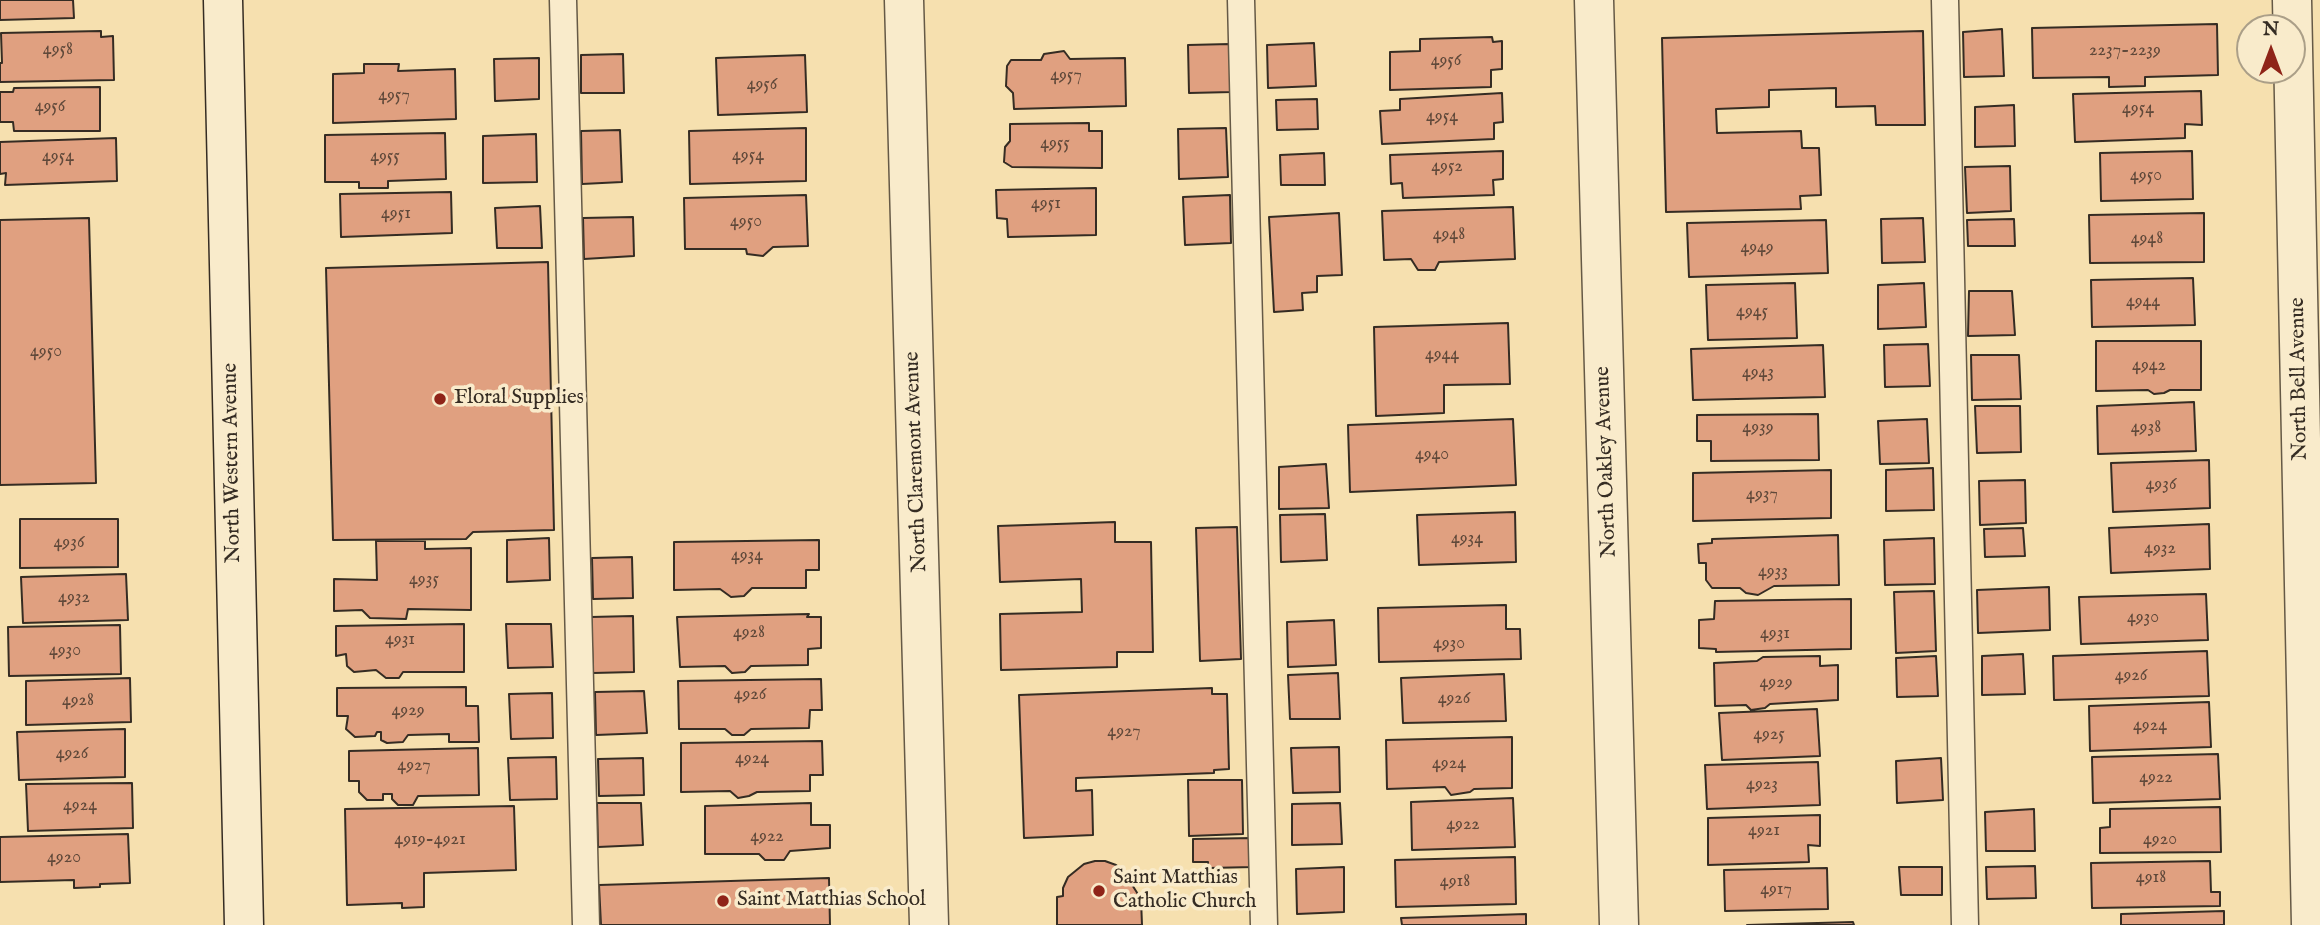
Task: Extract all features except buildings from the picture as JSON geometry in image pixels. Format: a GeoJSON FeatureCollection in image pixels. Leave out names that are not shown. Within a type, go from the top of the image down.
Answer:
{"type":"FeatureCollection","features":[{"type":"Feature","properties":{"kind":"street","name":"North Western Avenue"},"geometry":{"type":"LineString","coordinates":[[223,0],[244,925]]}},
{"type":"Feature","properties":{"kind":"street","name":"North Claremont Avenue"},"geometry":{"type":"LineString","coordinates":[[904,0],[929,925]]}},
{"type":"Feature","properties":{"kind":"street","name":"North Oakley Avenue"},"geometry":{"type":"LineString","coordinates":[[1594,0],[1619,925]]}},
{"type":"Feature","properties":{"kind":"street","name":"North Bell Avenue"},"geometry":{"type":"LineString","coordinates":[[2292,0],[2311,925]]}},
{"type":"Feature","properties":{"kind":"lane"},"geometry":{"type":"LineString","coordinates":[[563,0],[586,925]]}},
{"type":"Feature","properties":{"kind":"lane"},"geometry":{"type":"LineString","coordinates":[[1241,0],[1264,925]]}},
{"type":"Feature","properties":{"kind":"lane"},"geometry":{"type":"LineString","coordinates":[[1945,0],[1965,925]]}},
{"type":"Feature","properties":{"kind":"place","name":"Floral Supplies"},"geometry":{"type":"Point","coordinates":[440,399]}},
{"type":"Feature","properties":{"kind":"place","name":"Saint Matthias Catholic Church"},"geometry":{"type":"Point","coordinates":[1099,891]}},
{"type":"Feature","properties":{"kind":"place","name":"Saint Matthias School"},"geometry":{"type":"Point","coordinates":[723,901]}}]}
